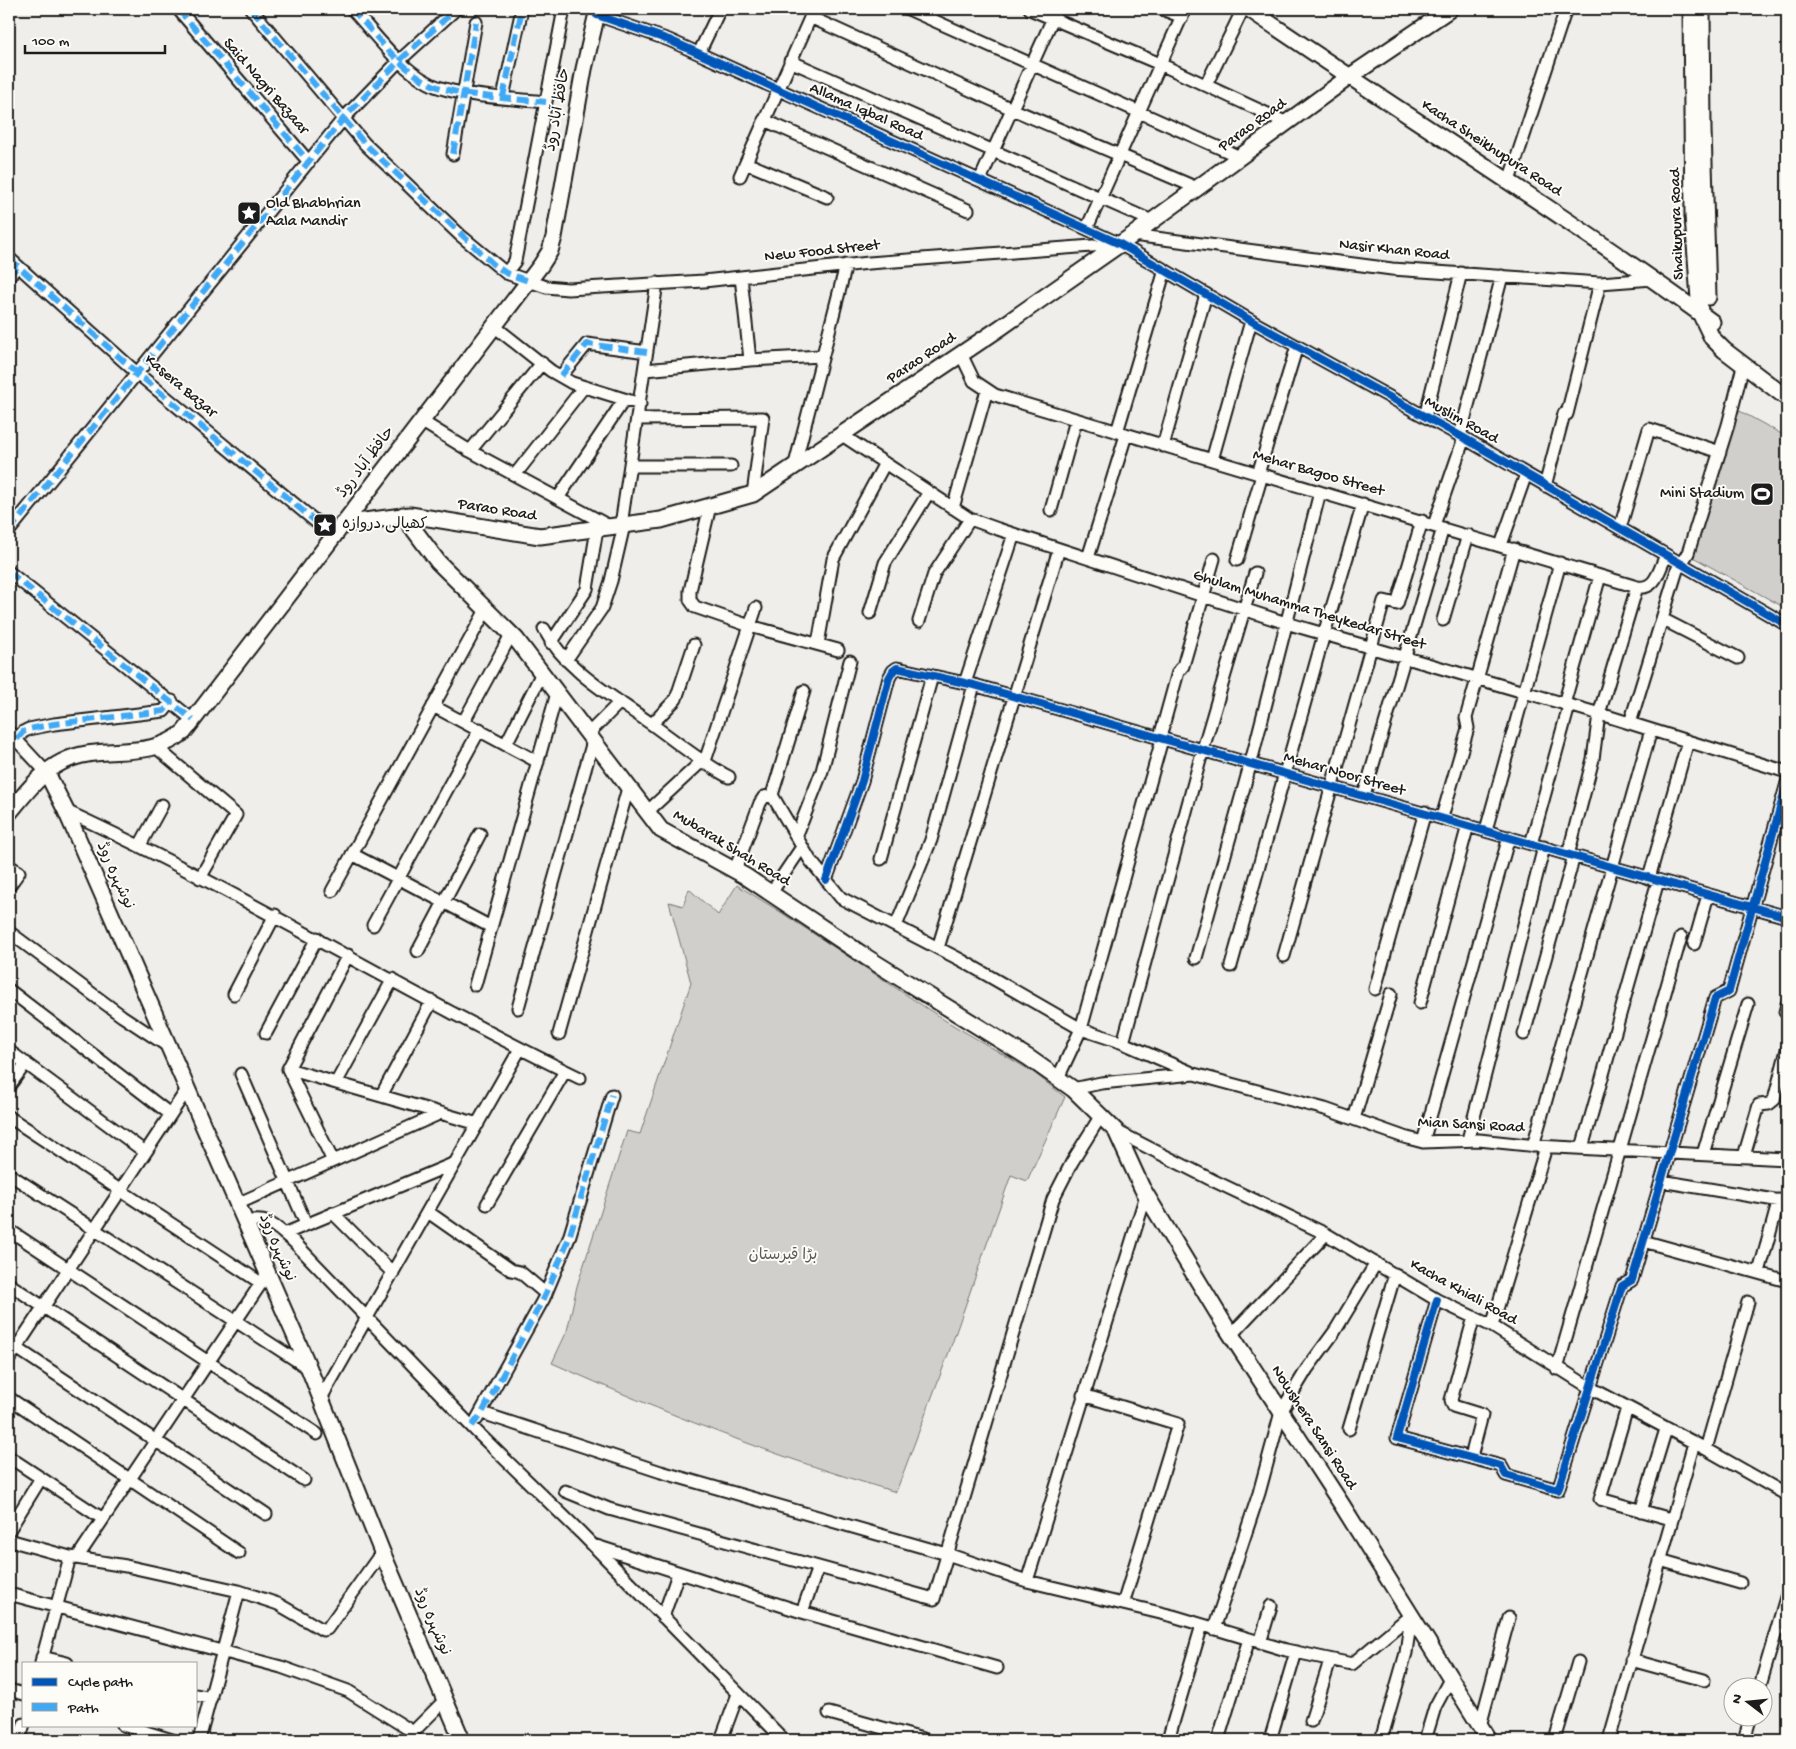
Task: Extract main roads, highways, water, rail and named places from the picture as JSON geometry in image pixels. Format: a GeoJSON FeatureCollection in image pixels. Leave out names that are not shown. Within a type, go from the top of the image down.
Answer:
{"type":"FeatureCollection","features":[{"type":"Feature","properties":{"kind":"main road","name":"Kacha Sheikhupura Road"},"geometry":{"type":"LineString","coordinates":[[1249,9],[1653,279],[1706,318]]}},
{"type":"Feature","properties":{"kind":"main road","name":"Parao Road"},"geometry":{"type":"LineString","coordinates":[[338,529],[403,515],[540,536],[661,520],[753,494],[794,468],[1133,235],[1349,77],[1450,9]]}},
{"type":"Feature","properties":{"kind":"main road","name":"Shaikupura Road"},"geometry":{"type":"LineString","coordinates":[[1691,9],[1693,216],[1706,318],[1712,338],[1743,366],[1787,398]]}},
{"type":"Feature","properties":{"kind":"main road","name":"Shaikupura Road"},"geometry":{"type":"LineString","coordinates":[[1702,9],[1703,129],[1709,310],[1706,318]]}},
{"type":"Feature","properties":{"kind":"main road","name":"حافظ آباد روڈ"},"geometry":{"type":"LineString","coordinates":[[9,813],[15,800],[62,762],[80,756],[157,748],[172,742],[184,732],[528,281],[550,251],[554,238],[584,69],[598,12]]}},
{"type":"Feature","properties":{"kind":"main road","name":"Shaikupura Road"},"geometry":{"type":"LineString","coordinates":[[1706,318],[1729,344],[1787,388]]}},
{"type":"Feature","properties":{"kind":"main road","name":"Mubarak Shah Road"},"geometry":{"type":"LineString","coordinates":[[403,515],[438,562],[512,633],[661,830],[735,870],[866,957],[1030,1058],[1073,1089],[1116,1131]]}},
{"type":"Feature","properties":{"kind":"main road","name":"نوشہرہ روڈ"},"geometry":{"type":"LineString","coordinates":[[47,773],[66,811],[246,1222],[264,1278],[308,1368],[382,1552],[462,1740]]}},
{"type":"Feature","properties":{"kind":"main road","name":"Nowshera Sansi Road"},"geometry":{"type":"LineString","coordinates":[[1116,1131],[1146,1195],[1231,1335],[1489,1740]]}},
{"type":"Feature","properties":{"kind":"place","name":"Old Bhabhrian Aala Mandir"},"geometry":{"type":"Point","coordinates":[249,213]}},
{"type":"Feature","properties":{"kind":"place","name":"Mini Stadium"},"geometry":{"type":"Point","coordinates":[1762,494]}},
{"type":"Feature","properties":{"kind":"place","name":"کھیالی دروازہ"},"geometry":{"type":"Point","coordinates":[325,525]}},
{"type":"Feature","properties":{"kind":"park label","name":"بڑا قبرستان"},"geometry":{"type":"Point","coordinates":[783,1256]}}]}
